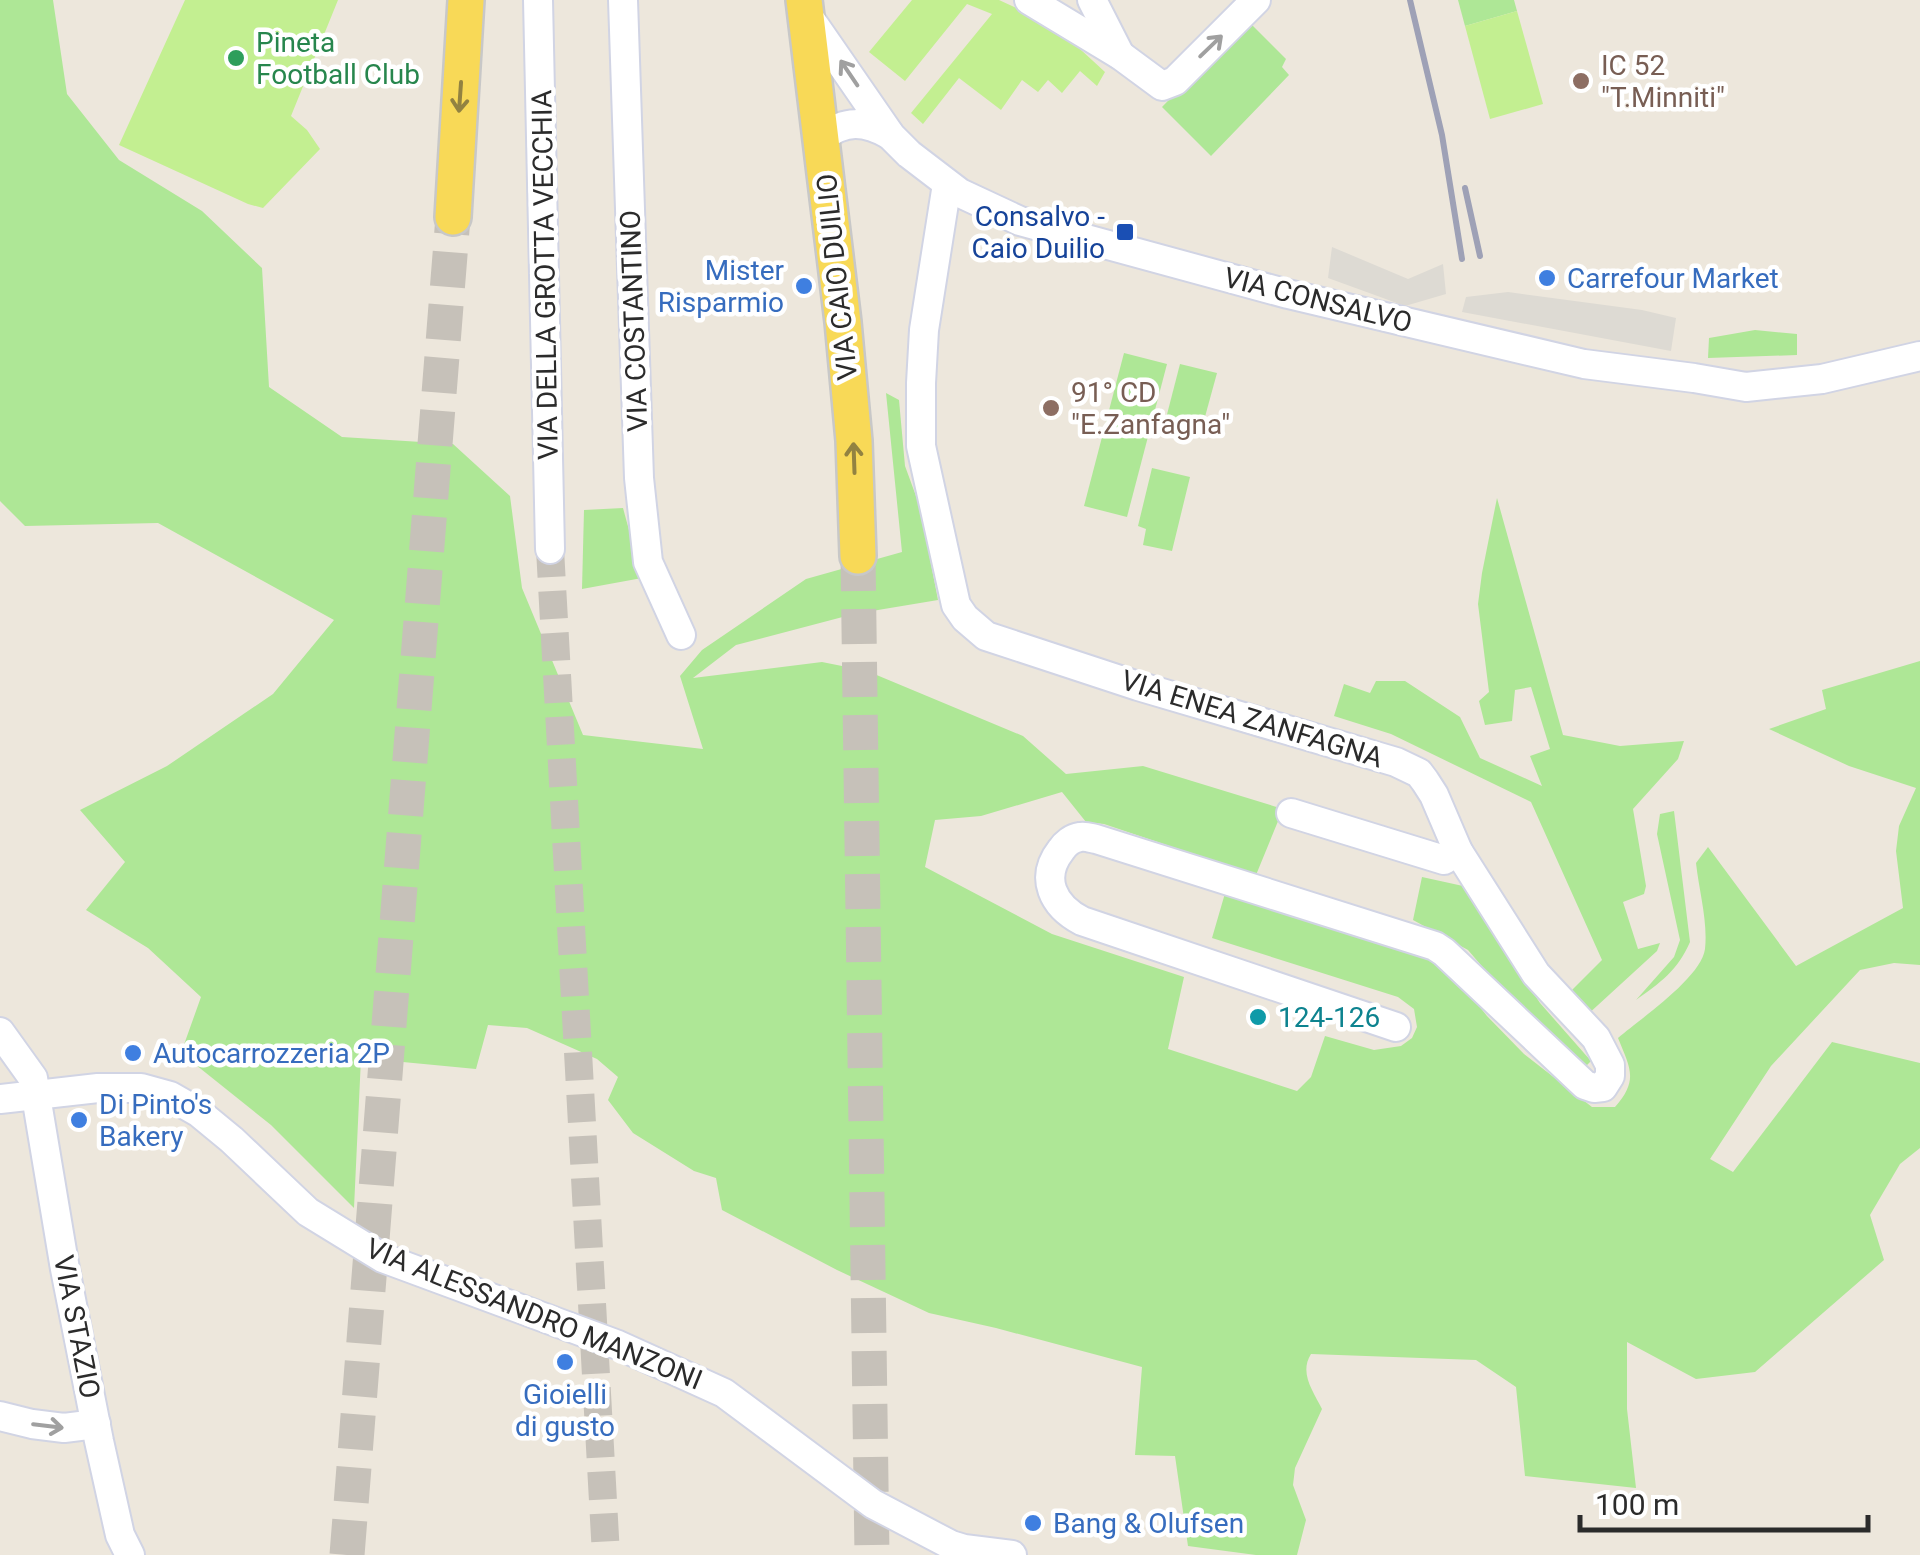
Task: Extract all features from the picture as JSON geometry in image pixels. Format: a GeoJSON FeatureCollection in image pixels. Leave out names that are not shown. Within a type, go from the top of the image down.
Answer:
{"type":"FeatureCollection","features":[{"type":"Feature","properties":{"kind":"main road"},"geometry":{"type":"LineString","coordinates":[[452,217],[466,0]]}},
{"type":"Feature","properties":{"kind":"main road","name":"VIA CAIO DUILIO"},"geometry":{"type":"LineString","coordinates":[[804,6],[845,342],[858,556]]}},
{"type":"Feature","properties":{"kind":"street","name":"VIA DELLA GROTTA VECCHIA"},"geometry":{"type":"LineString","coordinates":[[538,0],[550,550]]}},
{"type":"Feature","properties":{"kind":"street","name":"VIA COSTANTINO"},"geometry":{"type":"LineString","coordinates":[[623,0],[639,478],[648,562],[680,634]]}},
{"type":"Feature","properties":{"kind":"street"},"geometry":{"type":"LineString","coordinates":[[1029,0],[1120,55],[1162,86],[1176,82],[1256,0]]}},
{"type":"Feature","properties":{"kind":"street"},"geometry":{"type":"LineString","coordinates":[[1092,0],[1120,55]]}},
{"type":"Feature","properties":{"kind":"street","name":"VIA CONSALVO"},"geometry":{"type":"LineString","coordinates":[[804,6],[891,136],[947,184],[1020,221],[1288,294],[1584,364],[1746,387],[1822,379],[1920,356]]}},
{"type":"Feature","properties":{"kind":"street"},"geometry":{"type":"LineString","coordinates":[[822,138],[840,126],[857,122],[891,136]]}},
{"type":"Feature","properties":{"kind":"street","name":"VIA ENEA ZANFAGNA"},"geometry":{"type":"LineString","coordinates":[[947,184],[924,330],[921,446],[956,605],[965,618],[986,636],[1138,686],[1396,762],[1419,773],[1458,850],[1536,974],[1596,1038],[1610,1065],[1610,1076],[1602,1087],[1585,1085],[1435,946],[1096,839],[1080,837],[1059,852],[1048,880],[1055,896],[1066,911],[1082,922],[1396,1026]]}},
{"type":"Feature","properties":{"kind":"street"},"geometry":{"type":"LineString","coordinates":[[1291,813],[1444,860],[1458,850]]}},
{"type":"Feature","properties":{"kind":"street","name":"VIA STAZIO"},"geometry":{"type":"LineString","coordinates":[[0,1032],[33,1078],[96,1424],[120,1535],[130,1555]]}},
{"type":"Feature","properties":{"kind":"street","name":"VIA ALESSANDRO MANZONI"},"geometry":{"type":"LineString","coordinates":[[0,1099],[98,1088],[141,1088],[170,1096],[198,1112],[232,1140],[308,1212],[383,1258],[618,1346],[724,1393],[873,1504],[951,1545],[1012,1555]]}},
{"type":"Feature","properties":{"kind":"street"},"geometry":{"type":"LineString","coordinates":[[0,1416],[64,1428],[96,1424]]}},
{"type":"Feature","properties":{"kind":"green space"},"geometry":{"type":"Polygon","coordinates":[[[0,0],[53,0],[67,94],[119,160],[202,211],[262,268],[269,387],[342,437],[453,444],[510,496],[522,588],[583,735],[703,749],[680,676],[702,650],[806,579],[902,552],[886,393],[899,400],[905,466],[920,507],[938,600],[854,614],[736,645],[693,678],[822,662],[867,671],[1023,736],[1066,774],[1143,766],[1283,809],[1256,875],[1104,824],[1086,822],[1062,792],[981,816],[935,820],[925,867],[1052,934],[1184,977],[1168,1049],[1297,1091],[1311,1077],[1325,1036],[1374,1050],[1401,1046],[1412,1038],[1417,1027],[1414,1009],[1398,997],[1212,938],[1228,883],[1434,949],[1487,1016],[1524,1054],[1592,1107],[1615,1107],[1630,1081],[1618,1038],[1682,985],[1705,949],[1696,863],[1708,847],[1796,966],[1903,908],[1896,851],[1899,826],[1916,788],[1849,766],[1769,729],[1826,709],[1822,690],[1920,661],[1920,965],[1894,963],[1860,970],[1771,1066],[1710,1159],[1733,1172],[1832,1042],[1920,1063],[1920,1148],[1900,1164],[1870,1215],[1884,1260],[1755,1372],[1696,1379],[1627,1342],[1627,1409],[1636,1488],[1525,1476],[1516,1387],[1476,1360],[1311,1354],[1307,1375],[1322,1409],[1295,1468],[1293,1485],[1306,1520],[1297,1555],[1256,1555],[1188,1546],[1175,1456],[1135,1455],[1142,1367],[929,1313],[722,1210],[716,1178],[694,1171],[633,1133],[608,1100],[618,1077],[597,1059],[527,1028],[488,1025],[476,1069],[361,1058],[354,1208],[271,1125],[181,1053],[201,997],[148,948],[86,910],[125,862],[80,810],[167,766],[273,694],[334,620],[158,523],[25,526],[0,501],[0,0]]]}},
{"type":"Feature","properties":{"kind":"green space","name":"Pineta Football Club"},"geometry":{"type":"Polygon","coordinates":[[[185,0],[338,0],[291,116],[320,149],[263,208],[119,145],[185,0]]]}},
{"type":"Feature","properties":{"kind":"green space"},"geometry":{"type":"Polygon","coordinates":[[[912,0],[999,0],[1055,26],[1105,72],[1097,86],[1080,71],[1062,93],[1048,80],[1038,92],[1022,80],[1001,110],[959,78],[923,124],[911,113],[992,14],[967,4],[905,81],[869,52],[912,0]]]}},
{"type":"Feature","properties":{"kind":"green space"},"geometry":{"type":"Polygon","coordinates":[[[1458,0],[1514,0],[1517,11],[1465,26],[1458,0]]]}},
{"type":"Feature","properties":{"kind":"green space"},"geometry":{"type":"Polygon","coordinates":[[[1517,11],[1543,104],[1490,119],[1465,26],[1517,11]]]}},
{"type":"Feature","properties":{"kind":"green space"},"geometry":{"type":"Polygon","coordinates":[[[1247,20],[1286,59],[1282,67],[1289,75],[1211,156],[1162,107],[1247,20]]]}},
{"type":"Feature","properties":{"kind":"green space"},"geometry":{"type":"Polygon","coordinates":[[[1755,330],[1797,334],[1797,355],[1708,358],[1709,338],[1755,330]]]}},
{"type":"Feature","properties":{"kind":"green space"},"geometry":{"type":"Polygon","coordinates":[[[1124,353],[1167,364],[1127,517],[1084,506],[1124,353]]]}},
{"type":"Feature","properties":{"kind":"green space"},"geometry":{"type":"Polygon","coordinates":[[[1180,364],[1217,373],[1200,435],[1164,426],[1180,364]]]}},
{"type":"Feature","properties":{"kind":"green space"},"geometry":{"type":"Polygon","coordinates":[[[1152,468],[1190,477],[1172,551],[1143,545],[1146,529],[1138,526],[1152,468]]]}},
{"type":"Feature","properties":{"kind":"green space"},"geometry":{"type":"Polygon","coordinates":[[[1497,498],[1563,735],[1620,746],[1684,741],[1678,759],[1633,809],[1646,886],[1644,894],[1623,902],[1638,949],[1660,943],[1657,951],[1586,1016],[1565,997],[1602,960],[1531,802],[1391,734],[1334,716],[1344,684],[1370,693],[1376,681],[1405,681],[1460,717],[1480,758],[1542,786],[1530,756],[1550,749],[1531,687],[1515,690],[1512,721],[1485,725],[1479,701],[1489,692],[1478,604],[1497,498]]]}},
{"type":"Feature","properties":{"kind":"green space"},"geometry":{"type":"Polygon","coordinates":[[[623,508],[642,578],[582,589],[584,510],[623,508]]]}},
{"type":"Feature","properties":{"kind":"green space"},"geometry":{"type":"Polygon","coordinates":[[[1674,811],[1690,942],[1668,975],[1636,1000],[1674,957],[1680,940],[1657,834],[1660,814],[1674,811]]]}},
{"type":"Feature","properties":{"kind":"green space"},"geometry":{"type":"Polygon","coordinates":[[[1422,877],[1463,886],[1540,1003],[1591,1061],[1582,1070],[1510,999],[1468,950],[1413,920],[1422,877]]]}},
{"type":"Feature","properties":{"kind":"shaded area"},"geometry":{"type":"Polygon","coordinates":[[[1332,247],[1408,279],[1443,264],[1446,294],[1405,306],[1328,278],[1332,247]]]}},
{"type":"Feature","properties":{"kind":"shaded area"},"geometry":{"type":"Polygon","coordinates":[[[1508,292],[1676,318],[1671,351],[1462,312],[1466,297],[1508,292]]]}},
{"type":"Feature","properties":{"kind":"tunnel"},"geometry":{"type":"LineString","coordinates":[[347,1555],[453,217]]}},
{"type":"Feature","properties":{"kind":"tunnel"},"geometry":{"type":"LineString","coordinates":[[550,549],[606,1555]]}},
{"type":"Feature","properties":{"kind":"tunnel"},"geometry":{"type":"LineString","coordinates":[[858,556],[872,1555]]}},
{"type":"Feature","properties":{"kind":"railway"},"geometry":{"type":"LineString","coordinates":[[1410,0],[1442,135],[1462,259]]}},
{"type":"Feature","properties":{"kind":"railway"},"geometry":{"type":"LineString","coordinates":[[1465,188],[1480,256]]}},
{"type":"Feature","properties":{"kind":"place","name":"Pineta Football Club"},"geometry":{"type":"Point","coordinates":[236,58]}},
{"type":"Feature","properties":{"kind":"place","name":"IC 52 \"T.Minniti\""},"geometry":{"type":"Point","coordinates":[1581,81]}},
{"type":"Feature","properties":{"kind":"place","name":"Consalvo - Caio Duilio"},"geometry":{"type":"Point","coordinates":[1125,232]}},
{"type":"Feature","properties":{"kind":"place","name":"Carrefour Market"},"geometry":{"type":"Point","coordinates":[1547,278]}},
{"type":"Feature","properties":{"kind":"place","name":"Mister Risparmio"},"geometry":{"type":"Point","coordinates":[804,286]}},
{"type":"Feature","properties":{"kind":"place","name":"91° CD \"E.Zanfagna\""},"geometry":{"type":"Point","coordinates":[1051,408]}},
{"type":"Feature","properties":{"kind":"place","name":"124-126"},"geometry":{"type":"Point","coordinates":[1258,1017]}},
{"type":"Feature","properties":{"kind":"place","name":"Autocarrozzeria 2P"},"geometry":{"type":"Point","coordinates":[133,1053]}},
{"type":"Feature","properties":{"kind":"place","name":"Di Pinto's Bakery"},"geometry":{"type":"Point","coordinates":[79,1120]}},
{"type":"Feature","properties":{"kind":"place","name":"Gioielli di gusto"},"geometry":{"type":"Point","coordinates":[565,1362]}},
{"type":"Feature","properties":{"kind":"place","name":"Bang & Olufsen"},"geometry":{"type":"Point","coordinates":[1033,1523]}}]}
